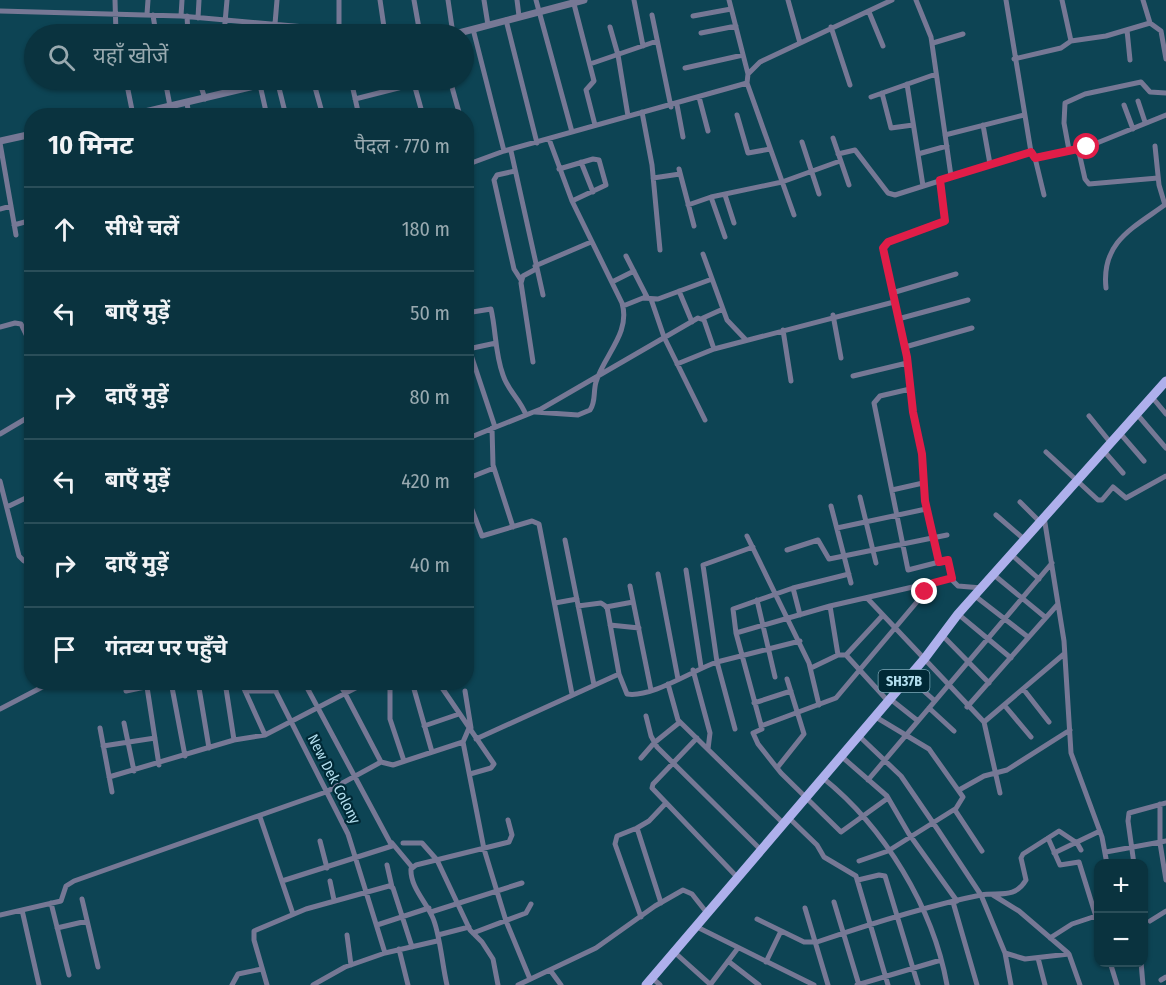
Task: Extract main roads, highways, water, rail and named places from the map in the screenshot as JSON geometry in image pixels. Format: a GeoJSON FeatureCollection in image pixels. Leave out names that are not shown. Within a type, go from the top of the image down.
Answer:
{"type":"FeatureCollection","features":[{"type":"Feature","properties":{"kind":"main road","name":"SH37B"},"geometry":{"type":"LineString","coordinates":[[649,981],[925,658],[958,614],[1166,381]]}}]}
